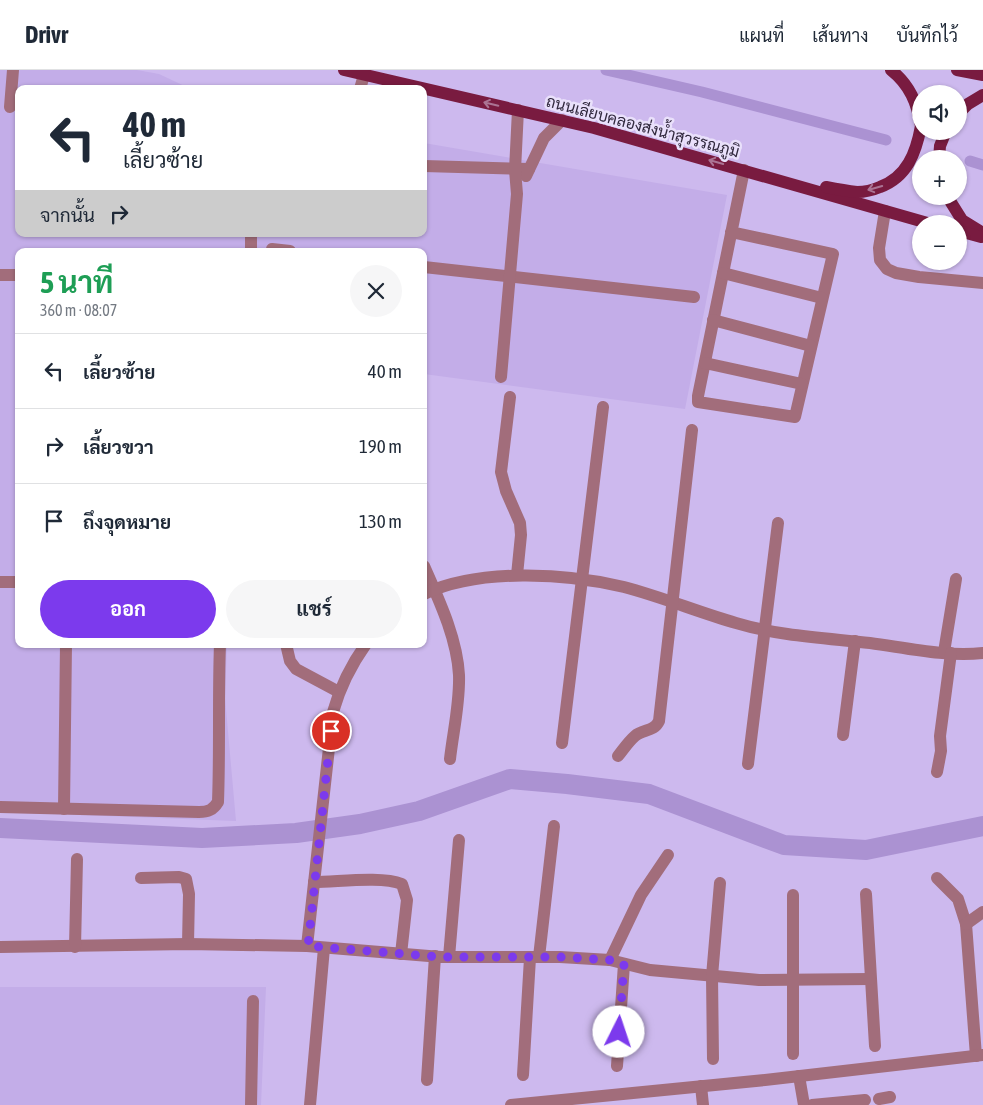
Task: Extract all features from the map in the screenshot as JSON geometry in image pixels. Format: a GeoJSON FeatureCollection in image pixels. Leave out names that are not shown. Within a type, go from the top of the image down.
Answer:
{"type":"FeatureCollection","features":[{"type":"Feature","properties":{"kind":"main road","name":"ถนนเลียบคลองส่งน้ำสุวรรณภูมิ"},"geometry":{"type":"LineString","coordinates":[[344,70],[408,85]]}},
{"type":"Feature","properties":{"kind":"main road"},"geometry":{"type":"LineString","coordinates":[[892,70],[901,78],[912,94]]}},
{"type":"Feature","properties":{"kind":"main road"},"geometry":{"type":"LineString","coordinates":[[957,70],[983,75]]}},
{"type":"Feature","properties":{"kind":"main road","name":"ถนนเลียบคลองส่งน้ำสุวรรณภูมิ"},"geometry":{"type":"LineString","coordinates":[[427,89],[594,128],[912,218]]}},
{"type":"Feature","properties":{"kind":"main road"},"geometry":{"type":"LineString","coordinates":[[967,105],[983,95]]}},
{"type":"Feature","properties":{"kind":"main road"},"geometry":{"type":"LineString","coordinates":[[766,176],[859,192],[874,190],[888,184],[903,173],[912,159],[917,140]]}},
{"type":"Feature","properties":{"kind":"main road"},"geometry":{"type":"LineString","coordinates":[[953,205],[962,220],[981,231]]}},
{"type":"Feature","properties":{"kind":"main road"},"geometry":{"type":"LineString","coordinates":[[967,231],[981,231]]}},
{"type":"Feature","properties":{"kind":"street"},"geometry":{"type":"LineString","coordinates":[[10,107],[13,70]]}},
{"type":"Feature","properties":{"kind":"street"},"geometry":{"type":"LineString","coordinates":[[361,85],[364,75]]}},
{"type":"Feature","properties":{"kind":"street"},"geometry":{"type":"LineString","coordinates":[[501,377],[508,277],[517,194],[515,170],[518,110]]}},
{"type":"Feature","properties":{"kind":"street"},"geometry":{"type":"LineString","coordinates":[[517,194],[544,138],[562,120]]}},
{"type":"Feature","properties":{"kind":"street"},"geometry":{"type":"LineString","coordinates":[[427,166],[529,169]]}},
{"type":"Feature","properties":{"kind":"street"},"geometry":{"type":"LineString","coordinates":[[731,232],[833,254],[795,416],[698,402],[713,320],[723,273],[731,232],[744,170]]}},
{"type":"Feature","properties":{"kind":"street"},"geometry":{"type":"LineString","coordinates":[[885,211],[880,260],[887,269],[911,276],[983,283]]}},
{"type":"Feature","properties":{"kind":"street"},"geometry":{"type":"LineString","coordinates":[[427,267],[694,297]]}},
{"type":"Feature","properties":{"kind":"street"},"geometry":{"type":"LineString","coordinates":[[723,273],[822,298]]}},
{"type":"Feature","properties":{"kind":"street"},"geometry":{"type":"LineString","coordinates":[[0,275],[15,275]]}},
{"type":"Feature","properties":{"kind":"street"},"geometry":{"type":"LineString","coordinates":[[713,320],[811,346]]}},
{"type":"Feature","properties":{"kind":"street"},"geometry":{"type":"LineString","coordinates":[[705,363],[802,384]]}},
{"type":"Feature","properties":{"kind":"street"},"geometry":{"type":"LineString","coordinates":[[510,396],[501,472],[506,491],[520,523],[521,535],[517,575]]}},
{"type":"Feature","properties":{"kind":"street"},"geometry":{"type":"LineString","coordinates":[[562,743],[603,407]]}},
{"type":"Feature","properties":{"kind":"street"},"geometry":{"type":"LineString","coordinates":[[618,756],[636,735],[652,729],[659,721],[692,430]]}},
{"type":"Feature","properties":{"kind":"street"},"geometry":{"type":"LineString","coordinates":[[748,764],[778,523]]}},
{"type":"Feature","properties":{"kind":"street"},"geometry":{"type":"LineString","coordinates":[[450,759],[459,676],[456,654],[429,591],[483,577],[517,575],[582,580],[622,587],[736,623],[766,630],[948,653],[983,653]]}},
{"type":"Feature","properties":{"kind":"street"},"geometry":{"type":"LineString","coordinates":[[937,772],[941,751],[940,736],[956,579]]}},
{"type":"Feature","properties":{"kind":"street"},"geometry":{"type":"LineString","coordinates":[[0,582],[15,582]]}},
{"type":"Feature","properties":{"kind":"street"},"geometry":{"type":"LineString","coordinates":[[843,735],[855,641]]}},
{"type":"Feature","properties":{"kind":"street"},"geometry":{"type":"LineString","coordinates":[[64,809],[66,648]]}},
{"type":"Feature","properties":{"kind":"street"},"geometry":{"type":"LineString","coordinates":[[0,806],[199,812],[214,809],[218,802],[220,648]]}},
{"type":"Feature","properties":{"kind":"street"},"geometry":{"type":"LineString","coordinates":[[287,648],[290,661],[296,669],[339,692]]}},
{"type":"Feature","properties":{"kind":"street"},"geometry":{"type":"LineString","coordinates":[[308,946],[333,712],[345,678],[364,648]]}},
{"type":"Feature","properties":{"kind":"street"},"geometry":{"type":"LineString","coordinates":[[523,1075],[534,958],[554,826]]}},
{"type":"Feature","properties":{"kind":"street"},"geometry":{"type":"LineString","coordinates":[[449,957],[459,840]]}},
{"type":"Feature","properties":{"kind":"street"},"geometry":{"type":"LineString","coordinates":[[610,960],[641,895],[668,855]]}},
{"type":"Feature","properties":{"kind":"street"},"geometry":{"type":"LineString","coordinates":[[75,947],[77,859]]}},
{"type":"Feature","properties":{"kind":"street"},"geometry":{"type":"LineString","coordinates":[[141,878],[178,877],[186,879],[189,894],[188,944]]}},
{"type":"Feature","properties":{"kind":"street"},"geometry":{"type":"LineString","coordinates":[[511,1105],[799,1076],[980,1055],[966,924],[958,898],[937,878]]}},
{"type":"Feature","properties":{"kind":"street"},"geometry":{"type":"LineString","coordinates":[[314,882],[376,880],[402,884],[406,900],[401,954]]}},
{"type":"Feature","properties":{"kind":"street"},"geometry":{"type":"LineString","coordinates":[[713,1059],[712,976],[720,883]]}},
{"type":"Feature","properties":{"kind":"street"},"geometry":{"type":"LineString","coordinates":[[866,894],[875,1046]]}},
{"type":"Feature","properties":{"kind":"street"},"geometry":{"type":"LineString","coordinates":[[793,1054],[794,895]]}},
{"type":"Feature","properties":{"kind":"street"},"geometry":{"type":"LineString","coordinates":[[966,924],[983,912]]}},
{"type":"Feature","properties":{"kind":"street"},"geometry":{"type":"LineString","coordinates":[[0,947],[188,944],[308,946],[449,957],[610,960],[650,970],[759,980],[870,979]]}},
{"type":"Feature","properties":{"kind":"street"},"geometry":{"type":"LineString","coordinates":[[310,1104],[324,948]]}},
{"type":"Feature","properties":{"kind":"street"},"geometry":{"type":"LineString","coordinates":[[427,1080],[435,956]]}},
{"type":"Feature","properties":{"kind":"street"},"geometry":{"type":"LineString","coordinates":[[617,1066],[624,964]]}},
{"type":"Feature","properties":{"kind":"street"},"geometry":{"type":"LineString","coordinates":[[251,1105],[253,1001]]}},
{"type":"Feature","properties":{"kind":"street"},"geometry":{"type":"LineString","coordinates":[[799,1076],[804,1105]]}},
{"type":"Feature","properties":{"kind":"street"},"geometry":{"type":"LineString","coordinates":[[701,1086],[703,1105]]}},
{"type":"Feature","properties":{"kind":"street"},"geometry":{"type":"LineString","coordinates":[[812,1105],[865,1100]]}},
{"type":"Feature","properties":{"kind":"shaded area"},"geometry":{"type":"Polygon","coordinates":[[[0,70],[137,70],[159,74],[182,85],[15,85],[15,237],[427,237],[427,144],[727,195],[685,409],[427,374],[427,248],[15,248],[15,648],[227,648],[225,698],[236,821],[0,812],[0,70]]]}},
{"type":"Feature","properties":{"kind":"shaded area"},"geometry":{"type":"Polygon","coordinates":[[[0,987],[266,987],[261,1105],[0,1105],[0,987]]]}},
{"type":"Feature","properties":{"kind":"waterway"},"geometry":{"type":"LineString","coordinates":[[606,70],[702,92],[886,140]]}},
{"type":"Feature","properties":{"kind":"waterway"},"geometry":{"type":"LineString","coordinates":[[970,161],[983,165]]}},
{"type":"Feature","properties":{"kind":"waterway"},"geometry":{"type":"LineString","coordinates":[[0,828],[202,838],[296,833],[360,824],[419,811],[510,779],[649,794],[784,845],[866,850],[983,826]]}},
{"type":"Feature","properties":{"kind":"route"},"geometry":{"type":"LineString","coordinates":[[331,731],[308,946],[441,957],[560,957],[610,960],[624,964],[619,1032]]}}]}
